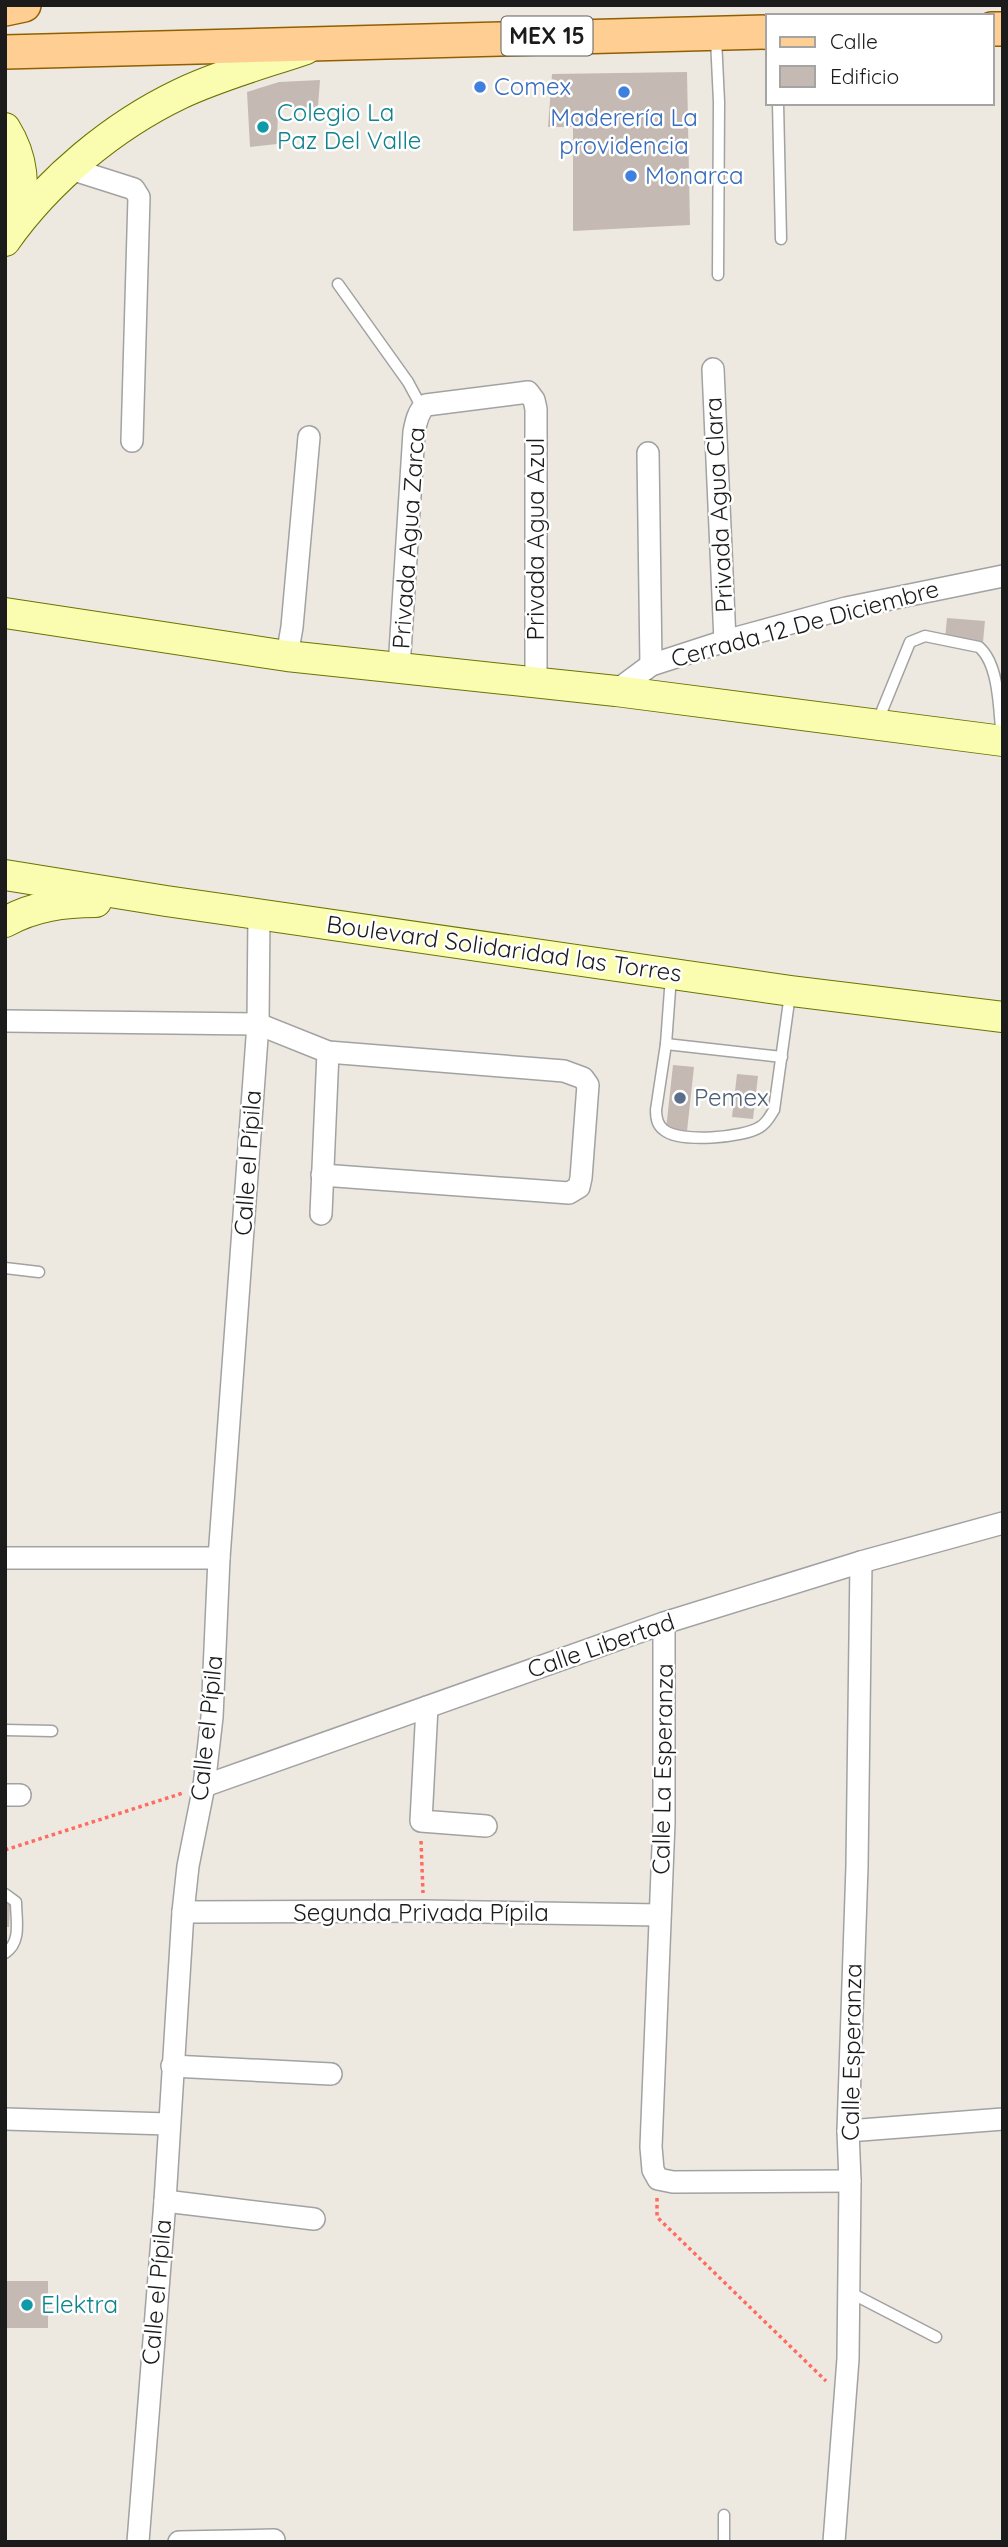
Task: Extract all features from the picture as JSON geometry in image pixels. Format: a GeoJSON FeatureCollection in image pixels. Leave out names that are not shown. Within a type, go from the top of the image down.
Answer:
{"type":"FeatureCollection","features":[{"type":"Feature","properties":{"kind":"main road"},"geometry":{"type":"LineString","coordinates":[[5,9],[24,5]]}},
{"type":"Feature","properties":{"kind":"main road","name":"MEX 15"},"geometry":{"type":"LineString","coordinates":[[5,52],[766,32]]}},
{"type":"Feature","properties":{"kind":"main road"},"geometry":{"type":"LineString","coordinates":[[13,230],[71,169],[108,139],[180,94],[327,42]]}},
{"type":"Feature","properties":{"kind":"main road"},"geometry":{"type":"LineString","coordinates":[[5,128],[15,143],[21,160],[23,184],[13,230]]}},
{"type":"Feature","properties":{"kind":"main road"},"geometry":{"type":"LineString","coordinates":[[5,613],[287,656],[616,691],[1002,741]]}},
{"type":"Feature","properties":{"kind":"main road","name":"Boulevard Solidaridad las Torres"},"geometry":{"type":"LineString","coordinates":[[5,875],[166,901],[791,991],[1003,1017]]}},
{"type":"Feature","properties":{"kind":"main road"},"geometry":{"type":"LineString","coordinates":[[5,922],[34,909],[57,904],[166,901]]}},
{"type":"Feature","properties":{"kind":"street"},"geometry":{"type":"LineString","coordinates":[[71,169],[134,189],[139,197],[132,441]]}},
{"type":"Feature","properties":{"kind":"street","name":"Privada Agua Clara"},"geometry":{"type":"LineString","coordinates":[[713,369],[725,641]]}},
{"type":"Feature","properties":{"kind":"street","name":"Privada Agua Azul"},"geometry":{"type":"LineString","coordinates":[[422,408],[426,405],[519,392],[531,395],[536,409],[536,684]]}},
{"type":"Feature","properties":{"kind":"street","name":"Privada Agua Zarca"},"geometry":{"type":"LineString","coordinates":[[399,668],[414,432],[415,422],[422,408]]}},
{"type":"Feature","properties":{"kind":"street"},"geometry":{"type":"LineString","coordinates":[[287,656],[309,437]]}},
{"type":"Feature","properties":{"kind":"street"},"geometry":{"type":"LineString","coordinates":[[648,453],[650,665]]}},
{"type":"Feature","properties":{"kind":"street","name":"Cerrada 12 De Diciembre"},"geometry":{"type":"LineString","coordinates":[[616,691],[650,665],[725,641],[846,608],[1003,576]]}},
{"type":"Feature","properties":{"kind":"street","name":"Calle el Pípila"},"geometry":{"type":"LineString","coordinates":[[138,2542],[165,2201],[183,1912],[188,1866],[204,1786],[212,1717],[219,1558],[258,1024],[260,913]]}},
{"type":"Feature","properties":{"kind":"street"},"geometry":{"type":"LineString","coordinates":[[5,1021],[258,1024],[328,1052],[564,1071],[583,1078],[588,1085],[579,1187],[569,1193],[322,1175]]}},
{"type":"Feature","properties":{"kind":"street"},"geometry":{"type":"LineString","coordinates":[[321,1214],[328,1052]]}},
{"type":"Feature","properties":{"kind":"street","name":"Calle Libertad"},"geometry":{"type":"LineString","coordinates":[[204,1786],[664,1623],[861,1562],[1003,1523]]}},
{"type":"Feature","properties":{"kind":"street"},"geometry":{"type":"LineString","coordinates":[[5,1558],[219,1558]]}},
{"type":"Feature","properties":{"kind":"street","name":"Calle Esperanza"},"geometry":{"type":"LineString","coordinates":[[834,2542],[849,2292],[849,2131],[857,1867],[861,1562]]}},
{"type":"Feature","properties":{"kind":"street","name":"Calle La Esperanza"},"geometry":{"type":"LineString","coordinates":[[658,2179],[653,2170],[651,2147],[664,1822],[664,1623]]}},
{"type":"Feature","properties":{"kind":"street"},"geometry":{"type":"LineString","coordinates":[[427,1707],[421,1821],[486,1826]]}},
{"type":"Feature","properties":{"kind":"street","name":"Segunda Privada Pípila"},"geometry":{"type":"LineString","coordinates":[[183,1912],[424,1911],[660,1915]]}},
{"type":"Feature","properties":{"kind":"street"},"geometry":{"type":"LineString","coordinates":[[172,2066],[331,2074]]}},
{"type":"Feature","properties":{"kind":"street"},"geometry":{"type":"LineString","coordinates":[[5,2119],[168,2124]]}},
{"type":"Feature","properties":{"kind":"street"},"geometry":{"type":"LineString","coordinates":[[849,2131],[1003,2119]]}},
{"type":"Feature","properties":{"kind":"street"},"geometry":{"type":"LineString","coordinates":[[658,2179],[673,2182],[850,2180]]}},
{"type":"Feature","properties":{"kind":"street"},"geometry":{"type":"LineString","coordinates":[[165,2201],[314,2219]]}},
{"type":"Feature","properties":{"kind":"street"},"geometry":{"type":"LineString","coordinates":[[179,2542],[274,2540]]}},
{"type":"Feature","properties":{"kind":"lane"},"geometry":{"type":"LineString","coordinates":[[715,32],[719,102],[718,275]]}},
{"type":"Feature","properties":{"kind":"lane"},"geometry":{"type":"LineString","coordinates":[[778,105],[781,239]]}},
{"type":"Feature","properties":{"kind":"lane"},"geometry":{"type":"LineString","coordinates":[[338,284],[408,382],[422,408]]}},
{"type":"Feature","properties":{"kind":"lane"},"geometry":{"type":"LineString","coordinates":[[876,725],[910,642],[925,636],[979,647],[985,653],[993,666],[1002,741]]}},
{"type":"Feature","properties":{"kind":"lane"},"geometry":{"type":"LineString","coordinates":[[671,973],[666,1044],[656,1118],[661,1128],[670,1134],[719,1138],[742,1135],[766,1122],[774,1110],[791,991]]}},
{"type":"Feature","properties":{"kind":"lane"},"geometry":{"type":"LineString","coordinates":[[666,1044],[782,1057]]}},
{"type":"Feature","properties":{"kind":"lane"},"geometry":{"type":"LineString","coordinates":[[5,1268],[39,1272]]}},
{"type":"Feature","properties":{"kind":"lane"},"geometry":{"type":"LineString","coordinates":[[5,1730],[52,1731]]}},
{"type":"Feature","properties":{"kind":"lane"},"geometry":{"type":"LineString","coordinates":[[5,1894],[16,1902],[17,1937],[12,1948],[5,1953]]}},
{"type":"Feature","properties":{"kind":"lane"},"geometry":{"type":"LineString","coordinates":[[849,2292],[936,2337]]}},
{"type":"Feature","properties":{"kind":"lane"},"geometry":{"type":"LineString","coordinates":[[723,2515],[724,2542]]}},
{"type":"Feature","properties":{"kind":"path"},"geometry":{"type":"LineString","coordinates":[[5,1850],[204,1786]]}},
{"type":"Feature","properties":{"kind":"path"},"geometry":{"type":"LineString","coordinates":[[421,1821],[424,1911]]}},
{"type":"Feature","properties":{"kind":"path"},"geometry":{"type":"LineString","coordinates":[[658,2179],[657,2217],[844,2398]]}},
{"type":"Feature","properties":{"kind":"building","name":"Monarca"},"geometry":{"type":"Polygon","coordinates":[[[687,72],[690,225],[573,231],[573,127],[548,127],[552,74],[687,72]]]}},
{"type":"Feature","properties":{"kind":"building","name":"Colegio La Paz Del Valle"},"geometry":{"type":"Polygon","coordinates":[[[320,80],[318,107],[278,109],[277,144],[250,147],[247,92],[279,82],[320,80]]]}},
{"type":"Feature","properties":{"kind":"building"},"geometry":{"type":"Polygon","coordinates":[[[947,618],[985,621],[983,642],[945,639],[947,618]]]}},
{"type":"Feature","properties":{"kind":"building","name":"Pemex"},"geometry":{"type":"Polygon","coordinates":[[[673,1065],[694,1067],[687,1131],[666,1129],[673,1065]]]}},
{"type":"Feature","properties":{"kind":"building","name":"Pemex"},"geometry":{"type":"Polygon","coordinates":[[[737,1074],[758,1076],[753,1119],[732,1117],[737,1074]]]}},
{"type":"Feature","properties":{"kind":"building"},"geometry":{"type":"Polygon","coordinates":[[[5,1904],[10,1904],[9,1927],[5,1927],[5,1904]]]}},
{"type":"Feature","properties":{"kind":"building","name":"Elektra"},"geometry":{"type":"Polygon","coordinates":[[[5,2281],[48,2281],[48,2328],[5,2328],[5,2281]]]}},
{"type":"Feature","properties":{"kind":"place","name":"Comex"},"geometry":{"type":"Point","coordinates":[480,87]}},
{"type":"Feature","properties":{"kind":"place","name":"Maderería La providencia"},"geometry":{"type":"Point","coordinates":[624,92]}},
{"type":"Feature","properties":{"kind":"place","name":"Colegio La Paz Del Valle"},"geometry":{"type":"Point","coordinates":[263,127]}},
{"type":"Feature","properties":{"kind":"place","name":"Monarca"},"geometry":{"type":"Point","coordinates":[631,176]}},
{"type":"Feature","properties":{"kind":"place","name":"Pemex"},"geometry":{"type":"Point","coordinates":[680,1098]}},
{"type":"Feature","properties":{"kind":"place","name":"Elektra"},"geometry":{"type":"Point","coordinates":[27,2305]}}]}
